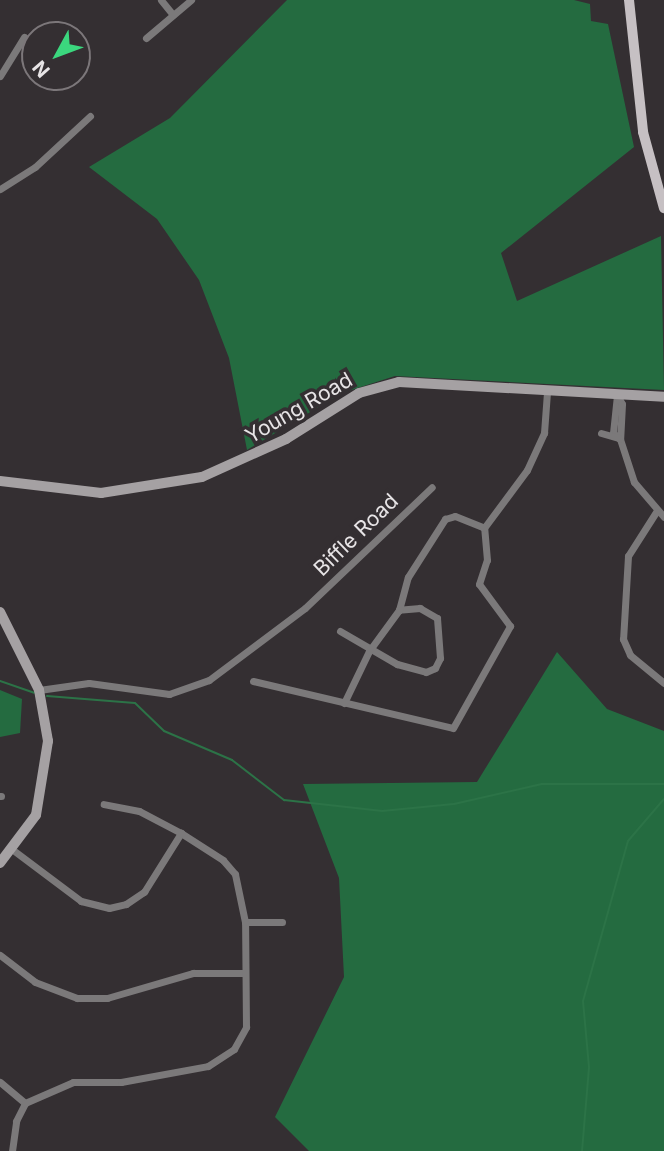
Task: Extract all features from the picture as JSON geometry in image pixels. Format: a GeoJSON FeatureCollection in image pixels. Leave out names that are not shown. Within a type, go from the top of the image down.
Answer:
{"type":"FeatureCollection","features":[{"type":"Feature","properties":{"kind":"main road"},"geometry":{"type":"LineString","coordinates":[[629,0],[643,132],[664,208]]}},
{"type":"Feature","properties":{"kind":"street"},"geometry":{"type":"LineString","coordinates":[[161,0],[173,15]]}},
{"type":"Feature","properties":{"kind":"street"},"geometry":{"type":"LineString","coordinates":[[146,38],[191,0]]}},
{"type":"Feature","properties":{"kind":"street"},"geometry":{"type":"LineString","coordinates":[[0,76],[21,42]]}},
{"type":"Feature","properties":{"kind":"street"},"geometry":{"type":"LineString","coordinates":[[0,188],[36,167],[90,116]]}},
{"type":"Feature","properties":{"kind":"street","name":"Young Road"},"geometry":{"type":"LineString","coordinates":[[0,481],[101,493],[202,477],[250,459],[359,393],[399,382],[664,397]]}},
{"type":"Feature","properties":{"kind":"street"},"geometry":{"type":"LineString","coordinates":[[253,681],[453,728],[510,626],[479,584],[487,560],[484,528],[527,470],[544,433],[547,392]]}},
{"type":"Feature","properties":{"kind":"street"},"geometry":{"type":"LineString","coordinates":[[617,395],[623,418],[620,439],[634,482],[656,512],[664,517]]}},
{"type":"Feature","properties":{"kind":"street"},"geometry":{"type":"LineString","coordinates":[[617,395],[613,418],[614,433],[620,439]]}},
{"type":"Feature","properties":{"kind":"street"},"geometry":{"type":"LineString","coordinates":[[613,418],[623,418]]}},
{"type":"Feature","properties":{"kind":"street"},"geometry":{"type":"LineString","coordinates":[[601,433],[620,439]]}},
{"type":"Feature","properties":{"kind":"street","name":"Biffle Road"},"geometry":{"type":"LineString","coordinates":[[39,690],[89,682],[178,692],[209,680],[305,608],[432,487]]}},
{"type":"Feature","properties":{"kind":"street"},"geometry":{"type":"LineString","coordinates":[[656,512],[628,556],[623,639],[630,655],[664,684]]}},
{"type":"Feature","properties":{"kind":"street"},"geometry":{"type":"LineString","coordinates":[[344,703],[369,652],[399,610],[408,577],[445,519],[455,516],[484,528]]}},
{"type":"Feature","properties":{"kind":"street"},"geometry":{"type":"LineString","coordinates":[[340,631],[369,652],[426,672],[435,668],[440,659],[437,618],[420,608],[399,610]]}},
{"type":"Feature","properties":{"kind":"street"},"geometry":{"type":"LineString","coordinates":[[0,612],[39,690],[48,726],[46,761],[36,815],[13,850],[0,863]]}},
{"type":"Feature","properties":{"kind":"street"},"geometry":{"type":"LineString","coordinates":[[12,1151],[16,1121],[25,1103],[73,1082],[121,1082],[218,1062],[234,1049],[246,1027],[243,972],[246,922],[243,895],[235,874],[223,860],[181,833],[139,811],[104,804]]}},
{"type":"Feature","properties":{"kind":"street"},"geometry":{"type":"LineString","coordinates":[[13,850],[81,901],[109,908],[127,904],[144,892],[181,833]]}},
{"type":"Feature","properties":{"kind":"street"},"geometry":{"type":"LineString","coordinates":[[246,922],[282,922]]}},
{"type":"Feature","properties":{"kind":"street"},"geometry":{"type":"LineString","coordinates":[[0,955],[35,982],[77,998],[107,998],[194,973],[243,972]]}},
{"type":"Feature","properties":{"kind":"street"},"geometry":{"type":"LineString","coordinates":[[0,1082],[25,1103]]}},
{"type":"Feature","properties":{"kind":"green space"},"geometry":{"type":"Polygon","coordinates":[[[287,0],[574,0],[590,4],[591,21],[608,24],[634,147],[501,253],[517,301],[661,236],[664,390],[395,376],[342,393],[247,450],[229,358],[199,280],[157,219],[89,167],[170,118],[287,0]]]}},
{"type":"Feature","properties":{"kind":"green space"},"geometry":{"type":"Polygon","coordinates":[[[557,652],[607,709],[664,731],[664,1151],[309,1151],[275,1117],[344,977],[339,878],[303,784],[477,782],[557,652]]]}},
{"type":"Feature","properties":{"kind":"green space"},"geometry":{"type":"Polygon","coordinates":[[[0,690],[22,699],[20,733],[0,737],[0,690]]]}},
{"type":"Feature","properties":{"kind":"waterway"},"geometry":{"type":"LineString","coordinates":[[0,681],[34,693]]}},
{"type":"Feature","properties":{"kind":"waterway"},"geometry":{"type":"LineString","coordinates":[[47,696],[135,703],[164,731],[232,760],[284,800],[382,811],[454,804],[542,784],[664,784]]}},
{"type":"Feature","properties":{"kind":"waterway"},"geometry":{"type":"LineString","coordinates":[[582,1151],[589,1067],[583,1001],[628,841],[664,799]]}}]}
